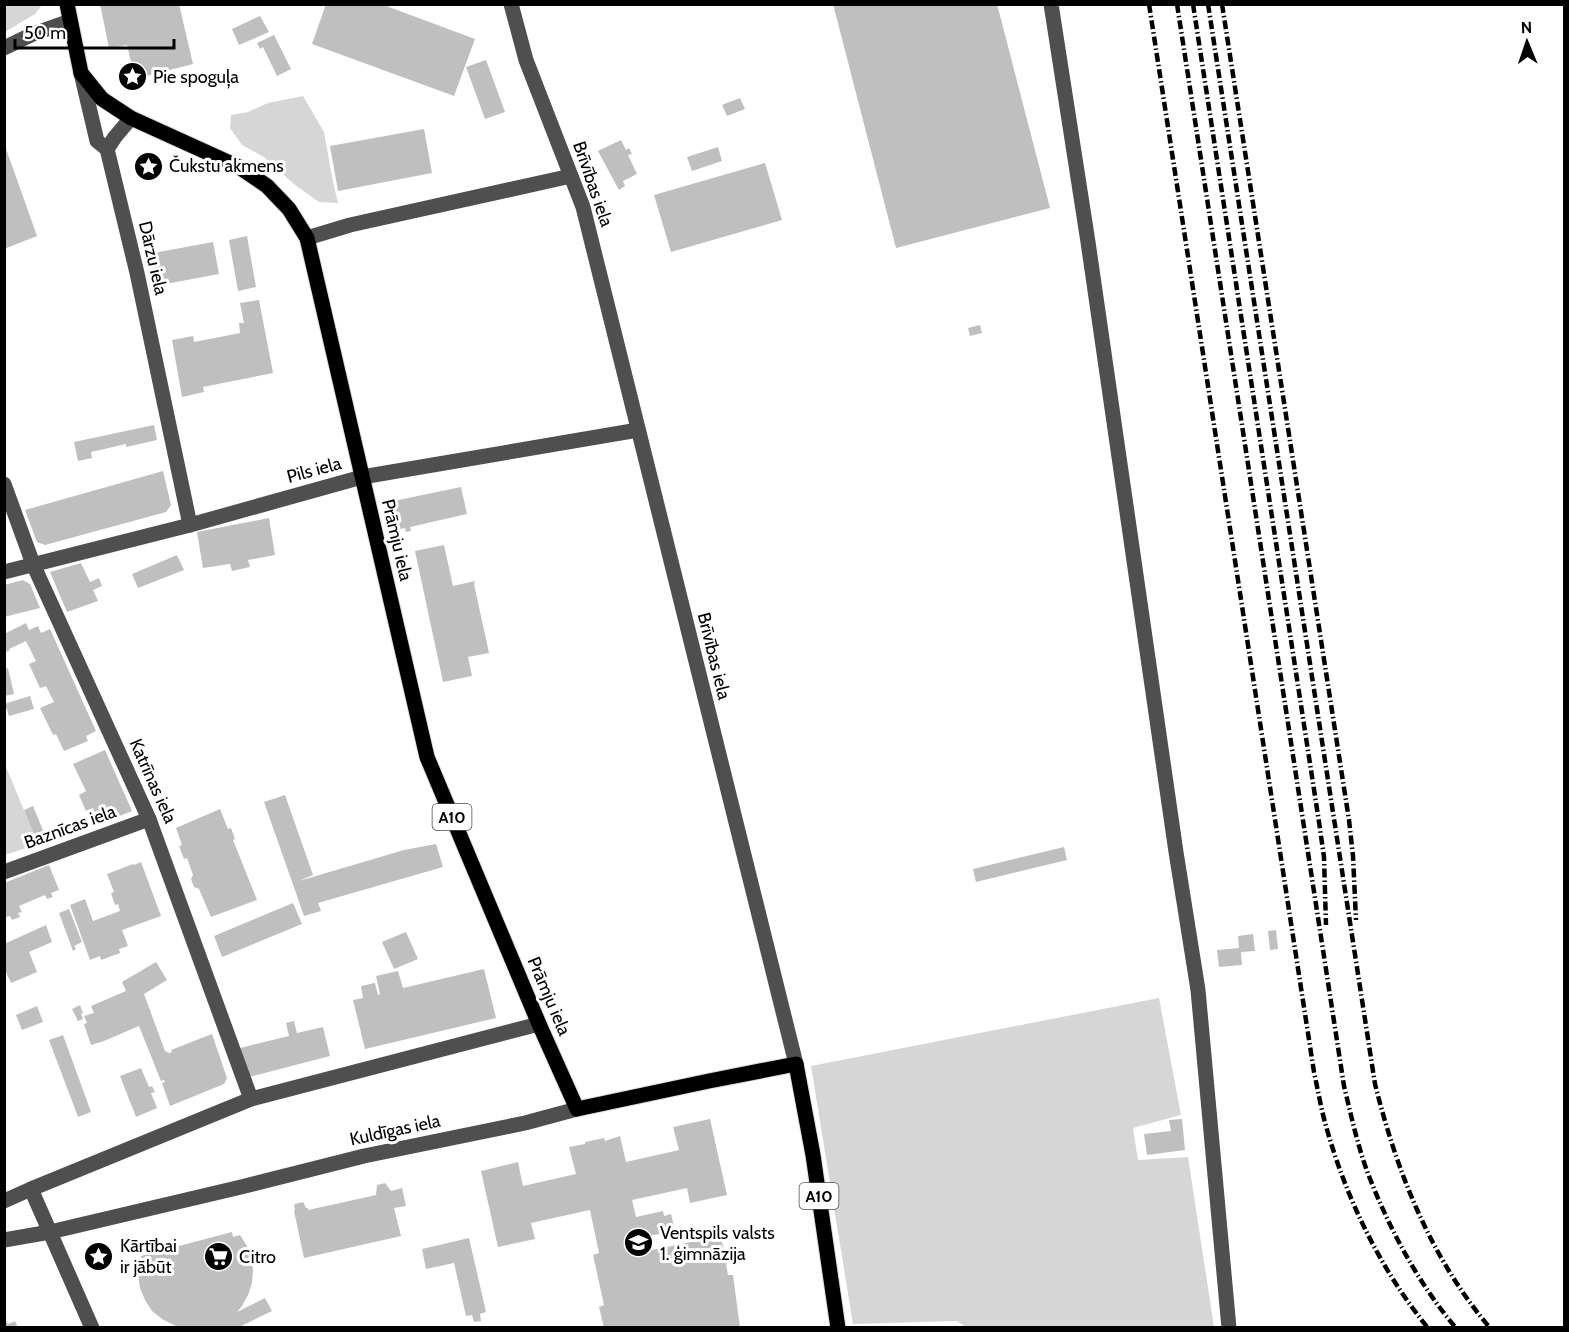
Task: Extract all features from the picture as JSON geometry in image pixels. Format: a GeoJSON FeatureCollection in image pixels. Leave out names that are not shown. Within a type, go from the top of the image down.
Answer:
{"type":"FeatureCollection","features":[{"type":"Feature","properties":{"kind":"main road","name":"Dārzu iela"},"geometry":{"type":"LineString","coordinates":[[67,4],[81,73]]}},
{"type":"Feature","properties":{"kind":"main road","name":"Prāmju iela"},"geometry":{"type":"LineString","coordinates":[[81,73],[102,99],[131,118],[239,167],[267,186],[289,209],[307,238],[427,757],[577,1109]]}},
{"type":"Feature","properties":{"kind":"main road","name":"Kuldīgas iela"},"geometry":{"type":"LineString","coordinates":[[577,1109],[796,1064]]}},
{"type":"Feature","properties":{"kind":"main road","name":"Brīvības iela"},"geometry":{"type":"LineString","coordinates":[[796,1064],[813,1155],[838,1328]]}},
{"type":"Feature","properties":{"kind":"street","name":"Brīvības iela"},"geometry":{"type":"LineString","coordinates":[[511,4],[526,60],[583,207],[796,1064]]}},
{"type":"Feature","properties":{"kind":"street"},"geometry":{"type":"LineString","coordinates":[[1051,4],[1198,990],[1229,1328]]}},
{"type":"Feature","properties":{"kind":"street"},"geometry":{"type":"LineString","coordinates":[[4,48],[33,34],[70,21]]}},
{"type":"Feature","properties":{"kind":"street","name":"Dārzu iela"},"geometry":{"type":"LineString","coordinates":[[81,73],[97,141],[107,149],[140,285],[190,525]]}},
{"type":"Feature","properties":{"kind":"street"},"geometry":{"type":"LineString","coordinates":[[107,149],[131,118]]}},
{"type":"Feature","properties":{"kind":"street"},"geometry":{"type":"LineString","coordinates":[[307,238],[350,225],[571,176]]}},
{"type":"Feature","properties":{"kind":"street","name":"Pils iela"},"geometry":{"type":"LineString","coordinates":[[4,572],[190,525],[362,477],[638,430]]}},
{"type":"Feature","properties":{"kind":"street","name":"Katrīnas iela"},"geometry":{"type":"LineString","coordinates":[[4,484],[33,564],[149,819],[251,1099]]}},
{"type":"Feature","properties":{"kind":"street","name":"Baznīcas iela"},"geometry":{"type":"LineString","coordinates":[[4,872],[149,819]]}},
{"type":"Feature","properties":{"kind":"street"},"geometry":{"type":"LineString","coordinates":[[4,1201],[251,1099],[539,1024]]}},
{"type":"Feature","properties":{"kind":"street","name":"Kuldīgas iela"},"geometry":{"type":"LineString","coordinates":[[4,1240],[50,1232],[364,1156],[525,1123],[577,1109]]}},
{"type":"Feature","properties":{"kind":"street"},"geometry":{"type":"LineString","coordinates":[[31,1189],[92,1328]]}},
{"type":"Feature","properties":{"kind":"shaded area"},"geometry":{"type":"Polygon","coordinates":[[[4,5],[42,5],[35,14],[5,32],[4,5]]]}},
{"type":"Feature","properties":{"kind":"shaded area"},"geometry":{"type":"Polygon","coordinates":[[[303,96],[324,132],[338,203],[319,202],[295,185],[264,157],[242,145],[230,128],[231,115],[248,112],[268,103],[303,96]]]}},
{"type":"Feature","properties":{"kind":"shaded area"},"geometry":{"type":"Polygon","coordinates":[[[4,762],[38,844],[5,855],[4,855],[4,762]]]}},
{"type":"Feature","properties":{"kind":"shaded area"},"geometry":{"type":"Polygon","coordinates":[[[1159,998],[1181,1115],[1133,1128],[1138,1160],[1188,1157],[1214,1327],[967,1328],[957,1321],[853,1324],[811,1066],[1159,998]]]}},
{"type":"Feature","properties":{"kind":"building"},"geometry":{"type":"Polygon","coordinates":[[[100,4],[179,4],[193,64],[135,79],[127,45],[109,48],[100,4]]]}},
{"type":"Feature","properties":{"kind":"building"},"geometry":{"type":"Polygon","coordinates":[[[326,4],[381,4],[475,39],[454,96],[312,44],[326,4]]]}},
{"type":"Feature","properties":{"kind":"building"},"geometry":{"type":"Polygon","coordinates":[[[833,4],[997,4],[1050,208],[896,248],[833,4]]]}},
{"type":"Feature","properties":{"kind":"building"},"geometry":{"type":"Polygon","coordinates":[[[260,16],[269,32],[239,45],[232,29],[260,16]]]}},
{"type":"Feature","properties":{"kind":"building"},"geometry":{"type":"Polygon","coordinates":[[[274,35],[291,69],[277,76],[263,47],[260,49],[257,43],[274,35]]]}},
{"type":"Feature","properties":{"kind":"building"},"geometry":{"type":"Polygon","coordinates":[[[486,60],[505,112],[485,119],[466,67],[486,60]]]}},
{"type":"Feature","properties":{"kind":"building"},"geometry":{"type":"Polygon","coordinates":[[[740,98],[745,109],[727,116],[722,105],[740,98]]]}},
{"type":"Feature","properties":{"kind":"building"},"geometry":{"type":"Polygon","coordinates":[[[424,129],[432,173],[338,191],[330,146],[424,129]]]}},
{"type":"Feature","properties":{"kind":"building"},"geometry":{"type":"Polygon","coordinates":[[[621,140],[626,150],[629,148],[632,154],[628,155],[637,174],[623,181],[625,186],[619,190],[598,151],[621,140]]]}},
{"type":"Feature","properties":{"kind":"building"},"geometry":{"type":"Polygon","coordinates":[[[4,143],[37,236],[4,249],[4,143]]]}},
{"type":"Feature","properties":{"kind":"building"},"geometry":{"type":"Polygon","coordinates":[[[718,147],[722,161],[692,171],[687,157],[718,147]]]}},
{"type":"Feature","properties":{"kind":"building"},"geometry":{"type":"Polygon","coordinates":[[[765,163],[782,220],[671,252],[654,195],[765,163]]]}},
{"type":"Feature","properties":{"kind":"building"},"geometry":{"type":"Polygon","coordinates":[[[247,236],[256,287],[238,291],[229,240],[247,236]]]}},
{"type":"Feature","properties":{"kind":"building"},"geometry":{"type":"Polygon","coordinates":[[[213,242],[219,274],[155,286],[148,254],[213,242]]]}},
{"type":"Feature","properties":{"kind":"building"},"geometry":{"type":"Polygon","coordinates":[[[259,300],[273,373],[203,387],[204,392],[182,397],[172,340],[193,336],[194,342],[240,333],[239,323],[244,323],[240,303],[259,300]]]}},
{"type":"Feature","properties":{"kind":"building"},"geometry":{"type":"Polygon","coordinates":[[[980,325],[982,333],[970,336],[968,328],[980,325]]]}},
{"type":"Feature","properties":{"kind":"building"},"geometry":{"type":"Polygon","coordinates":[[[154,425],[157,440],[91,452],[92,458],[78,461],[74,442],[154,425]]]}},
{"type":"Feature","properties":{"kind":"building"},"geometry":{"type":"Polygon","coordinates":[[[163,471],[171,505],[166,512],[45,545],[37,542],[25,510],[163,471]]]}},
{"type":"Feature","properties":{"kind":"building"},"geometry":{"type":"Polygon","coordinates":[[[461,487],[467,514],[410,527],[411,531],[406,532],[405,528],[390,531],[384,503],[461,487]]]}},
{"type":"Feature","properties":{"kind":"building"},"geometry":{"type":"Polygon","coordinates":[[[269,518],[275,555],[248,560],[250,567],[232,571],[230,564],[203,568],[197,532],[269,518]]]}},
{"type":"Feature","properties":{"kind":"building"},"geometry":{"type":"Polygon","coordinates":[[[444,545],[453,586],[475,581],[489,653],[468,657],[472,676],[443,682],[415,551],[444,545]]]}},
{"type":"Feature","properties":{"kind":"building"},"geometry":{"type":"Polygon","coordinates":[[[177,555],[184,570],[138,588],[132,574],[177,555]]]}},
{"type":"Feature","properties":{"kind":"building"},"geometry":{"type":"Polygon","coordinates":[[[81,563],[90,582],[99,578],[102,586],[93,590],[98,601],[67,612],[50,572],[81,563]]]}},
{"type":"Feature","properties":{"kind":"building"},"geometry":{"type":"Polygon","coordinates":[[[23,580],[30,584],[40,608],[4,617],[4,585],[23,580]]]}},
{"type":"Feature","properties":{"kind":"building"},"geometry":{"type":"Polygon","coordinates":[[[26,623],[29,630],[38,626],[41,633],[50,629],[96,731],[86,736],[88,741],[64,751],[56,734],[53,735],[40,708],[54,702],[46,686],[40,688],[29,664],[36,661],[26,641],[7,652],[4,647],[4,634],[26,623]]]}},
{"type":"Feature","properties":{"kind":"building"},"geometry":{"type":"Polygon","coordinates":[[[8,668],[14,694],[4,696],[4,669],[8,668]]]}},
{"type":"Feature","properties":{"kind":"building"},"geometry":{"type":"Polygon","coordinates":[[[30,696],[34,709],[9,716],[7,709],[4,709],[4,704],[30,696]]]}},
{"type":"Feature","properties":{"kind":"building"},"geometry":{"type":"Polygon","coordinates":[[[105,750],[132,811],[100,824],[93,808],[86,811],[79,795],[86,791],[73,764],[105,750]]]}},
{"type":"Feature","properties":{"kind":"building"},"geometry":{"type":"Polygon","coordinates":[[[285,795],[313,875],[299,881],[404,850],[436,844],[443,867],[318,903],[321,911],[304,916],[264,802],[285,795]]]}},
{"type":"Feature","properties":{"kind":"building"},"geometry":{"type":"Polygon","coordinates":[[[33,806],[47,840],[38,844],[24,810],[33,806]]]}},
{"type":"Feature","properties":{"kind":"building"},"geometry":{"type":"Polygon","coordinates":[[[220,809],[228,829],[231,828],[235,839],[233,840],[257,900],[211,917],[199,889],[194,887],[191,879],[193,875],[187,858],[184,859],[179,846],[182,845],[176,828],[220,809]]]}},
{"type":"Feature","properties":{"kind":"building"},"geometry":{"type":"Polygon","coordinates":[[[1064,847],[1067,860],[976,882],[973,869],[1064,847]]]}},
{"type":"Feature","properties":{"kind":"building"},"geometry":{"type":"Polygon","coordinates":[[[141,862],[161,916],[122,930],[128,946],[119,949],[120,953],[101,960],[100,956],[90,960],[70,905],[85,899],[93,921],[120,911],[118,904],[115,905],[111,893],[114,892],[107,874],[141,862]]]}},
{"type":"Feature","properties":{"kind":"building"},"geometry":{"type":"Polygon","coordinates":[[[49,865],[59,890],[51,893],[53,897],[47,899],[45,895],[19,906],[22,912],[18,913],[20,917],[12,920],[10,916],[4,918],[4,883],[49,865]]]}},
{"type":"Feature","properties":{"kind":"building"},"geometry":{"type":"Polygon","coordinates":[[[293,903],[302,924],[222,957],[214,936],[293,903]]]}},
{"type":"Feature","properties":{"kind":"building"},"geometry":{"type":"Polygon","coordinates":[[[69,909],[82,942],[74,946],[76,949],[73,951],[59,913],[69,909]]]}},
{"type":"Feature","properties":{"kind":"building"},"geometry":{"type":"Polygon","coordinates":[[[46,925],[52,942],[29,952],[37,972],[11,983],[4,968],[4,944],[46,925]]]}},
{"type":"Feature","properties":{"kind":"building"},"geometry":{"type":"Polygon","coordinates":[[[1276,930],[1278,949],[1270,950],[1268,931],[1276,930]]]}},
{"type":"Feature","properties":{"kind":"building"},"geometry":{"type":"Polygon","coordinates":[[[406,932],[418,959],[394,969],[382,942],[406,932]]]}},
{"type":"Feature","properties":{"kind":"building"},"geometry":{"type":"Polygon","coordinates":[[[1253,934],[1255,951],[1241,952],[1242,965],[1219,967],[1217,950],[1239,948],[1238,936],[1253,934]]]}},
{"type":"Feature","properties":{"kind":"building"},"geometry":{"type":"Polygon","coordinates":[[[156,962],[167,980],[144,994],[165,1051],[172,1052],[171,1050],[212,1034],[227,1078],[224,1084],[170,1106],[162,1083],[165,1082],[161,1081],[139,1026],[91,1045],[84,1024],[87,1023],[84,1016],[94,1013],[91,1006],[126,991],[122,982],[156,962]]]}},
{"type":"Feature","properties":{"kind":"building"},"geometry":{"type":"Polygon","coordinates":[[[484,969],[496,1018],[365,1049],[353,1000],[363,998],[361,986],[375,983],[378,995],[380,994],[376,976],[398,971],[403,988],[484,969]]]}},
{"type":"Feature","properties":{"kind":"building"},"geometry":{"type":"Polygon","coordinates":[[[80,1005],[83,1019],[78,1021],[72,1009],[80,1005]]]}},
{"type":"Feature","properties":{"kind":"building"},"geometry":{"type":"Polygon","coordinates":[[[37,1006],[43,1022],[22,1030],[16,1015],[37,1006]]]}},
{"type":"Feature","properties":{"kind":"building"},"geometry":{"type":"Polygon","coordinates":[[[294,1021],[297,1033],[323,1027],[330,1056],[249,1077],[240,1048],[289,1036],[286,1023],[294,1021]]]}},
{"type":"Feature","properties":{"kind":"building"},"geometry":{"type":"Polygon","coordinates":[[[63,1035],[91,1112],[78,1117],[49,1040],[63,1035]]]}},
{"type":"Feature","properties":{"kind":"building"},"geometry":{"type":"Polygon","coordinates":[[[141,1068],[149,1087],[152,1086],[155,1092],[151,1093],[157,1108],[136,1117],[120,1076],[141,1068]]]}},
{"type":"Feature","properties":{"kind":"building"},"geometry":{"type":"Polygon","coordinates":[[[710,1119],[727,1195],[690,1203],[687,1188],[632,1200],[636,1217],[663,1211],[664,1216],[671,1214],[675,1230],[641,1238],[647,1251],[721,1236],[728,1275],[733,1275],[740,1328],[604,1328],[599,1307],[604,1305],[593,1255],[599,1253],[590,1210],[531,1223],[535,1239],[498,1247],[481,1171],[518,1162],[523,1186],[576,1174],[569,1147],[620,1136],[626,1162],[679,1150],[673,1127],[710,1119]]]}},
{"type":"Feature","properties":{"kind":"building"},"geometry":{"type":"Polygon","coordinates":[[[1182,1119],[1185,1150],[1147,1155],[1144,1134],[1171,1131],[1169,1120],[1182,1119]]]}},
{"type":"Feature","properties":{"kind":"building"},"geometry":{"type":"Polygon","coordinates":[[[385,1183],[391,1191],[402,1188],[406,1206],[394,1208],[401,1236],[304,1258],[294,1211],[295,1204],[303,1202],[308,1210],[376,1195],[377,1185],[385,1183]]]}},
{"type":"Feature","properties":{"kind":"building"},"geometry":{"type":"Polygon","coordinates":[[[232,1232],[233,1237],[240,1235],[247,1246],[253,1270],[248,1295],[237,1312],[265,1298],[272,1311],[237,1328],[180,1328],[152,1311],[140,1288],[138,1262],[142,1261],[141,1256],[232,1232]]]}},
{"type":"Feature","properties":{"kind":"building"},"geometry":{"type":"Polygon","coordinates":[[[469,1238],[486,1312],[480,1314],[481,1321],[474,1322],[472,1315],[466,1316],[454,1263],[426,1269],[422,1249],[469,1238]]]}},
{"type":"Feature","properties":{"kind":"building"},"geometry":{"type":"Polygon","coordinates":[[[4,1317],[8,1324],[15,1321],[18,1328],[4,1328],[4,1317]]]}},
{"type":"Feature","properties":{"kind":"railway"},"geometry":{"type":"LineString","coordinates":[[1149,4],[1321,1106],[1334,1153],[1366,1232],[1395,1282],[1428,1328]]}},
{"type":"Feature","properties":{"kind":"railway"},"geometry":{"type":"LineString","coordinates":[[1177,4],[1344,1086],[1363,1160],[1384,1212],[1416,1273],[1456,1328]]}},
{"type":"Feature","properties":{"kind":"railway"},"geometry":{"type":"LineString","coordinates":[[1193,4],[1319,822],[1324,857],[1326,925]]}},
{"type":"Feature","properties":{"kind":"railway"},"geometry":{"type":"LineString","coordinates":[[1208,4],[1375,1084],[1394,1149],[1418,1212],[1450,1272],[1490,1328]]}},
{"type":"Feature","properties":{"kind":"railway"},"geometry":{"type":"LineString","coordinates":[[1222,4],[1349,820],[1356,920]]}},
{"type":"Feature","properties":{"kind":"place","name":"Pie spoguļa"},"geometry":{"type":"Point","coordinates":[132,77]}},
{"type":"Feature","properties":{"kind":"place","name":"Čukstu akmens"},"geometry":{"type":"Point","coordinates":[148,166]}},
{"type":"Feature","properties":{"kind":"place","name":"Ventspils valsts 1. ģimnāzija"},"geometry":{"type":"Point","coordinates":[639,1243]}},
{"type":"Feature","properties":{"kind":"place","name":"Kārtībai ir jābūt"},"geometry":{"type":"Point","coordinates":[99,1256]}},
{"type":"Feature","properties":{"kind":"place","name":"Citro"},"geometry":{"type":"Point","coordinates":[218,1257]}}]}
